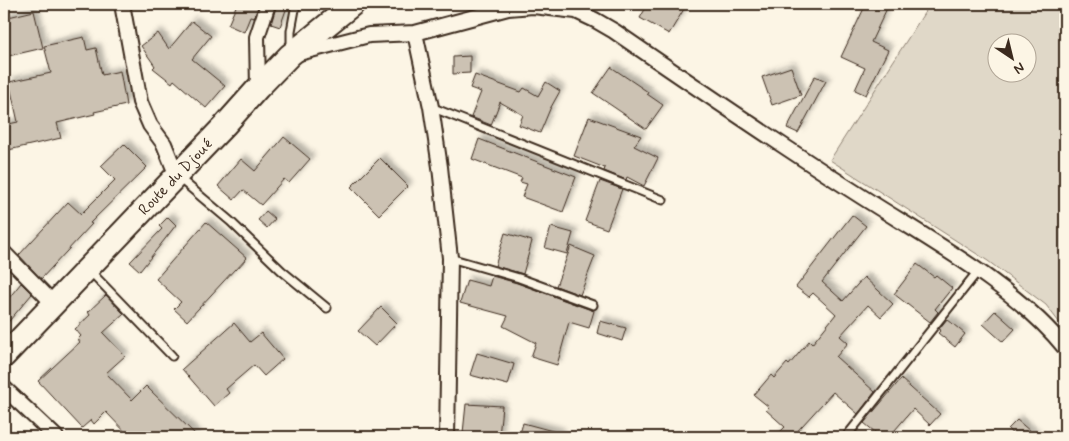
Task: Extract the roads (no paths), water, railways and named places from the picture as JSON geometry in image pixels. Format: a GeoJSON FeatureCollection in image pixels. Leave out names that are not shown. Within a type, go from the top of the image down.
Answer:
{"type":"FeatureCollection","features":[{"type":"Feature","properties":{"kind":"main road","name":"Route du Djoué"},"geometry":{"type":"LineString","coordinates":[[4,356],[290,55],[353,4]]}},
{"type":"Feature","properties":{"kind":"street"},"geometry":{"type":"LineString","coordinates":[[122,4],[140,102],[150,125],[164,144],[177,176]]}},
{"type":"Feature","properties":{"kind":"street"},"geometry":{"type":"LineString","coordinates":[[258,88],[257,37],[268,4]]}},
{"type":"Feature","properties":{"kind":"street"},"geometry":{"type":"LineString","coordinates":[[290,55],[369,35],[415,33],[508,8],[533,6],[576,11],[614,32],[800,158],[978,271],[1027,310],[1065,348]]}},
{"type":"Feature","properties":{"kind":"street"},"geometry":{"type":"LineString","coordinates":[[415,33],[431,107],[442,176],[450,258],[447,437]]}},
{"type":"Feature","properties":{"kind":"street"},"geometry":{"type":"LineString","coordinates":[[4,253],[54,304]]}},
{"type":"Feature","properties":{"kind":"street"},"geometry":{"type":"LineString","coordinates":[[4,388],[56,437]]}},
{"type":"Feature","properties":{"kind":"lane"},"geometry":{"type":"LineString","coordinates":[[290,55],[291,31],[296,4]]}},
{"type":"Feature","properties":{"kind":"lane"},"geometry":{"type":"LineString","coordinates":[[431,107],[663,200]]}},
{"type":"Feature","properties":{"kind":"lane"},"geometry":{"type":"LineString","coordinates":[[177,176],[230,221],[282,271],[327,308]]}},
{"type":"Feature","properties":{"kind":"lane"},"geometry":{"type":"LineString","coordinates":[[450,258],[519,278],[593,305]]}},
{"type":"Feature","properties":{"kind":"lane"},"geometry":{"type":"LineString","coordinates":[[88,269],[172,356]]}},
{"type":"Feature","properties":{"kind":"lane"},"geometry":{"type":"LineString","coordinates":[[846,437],[978,271]]}}]}
